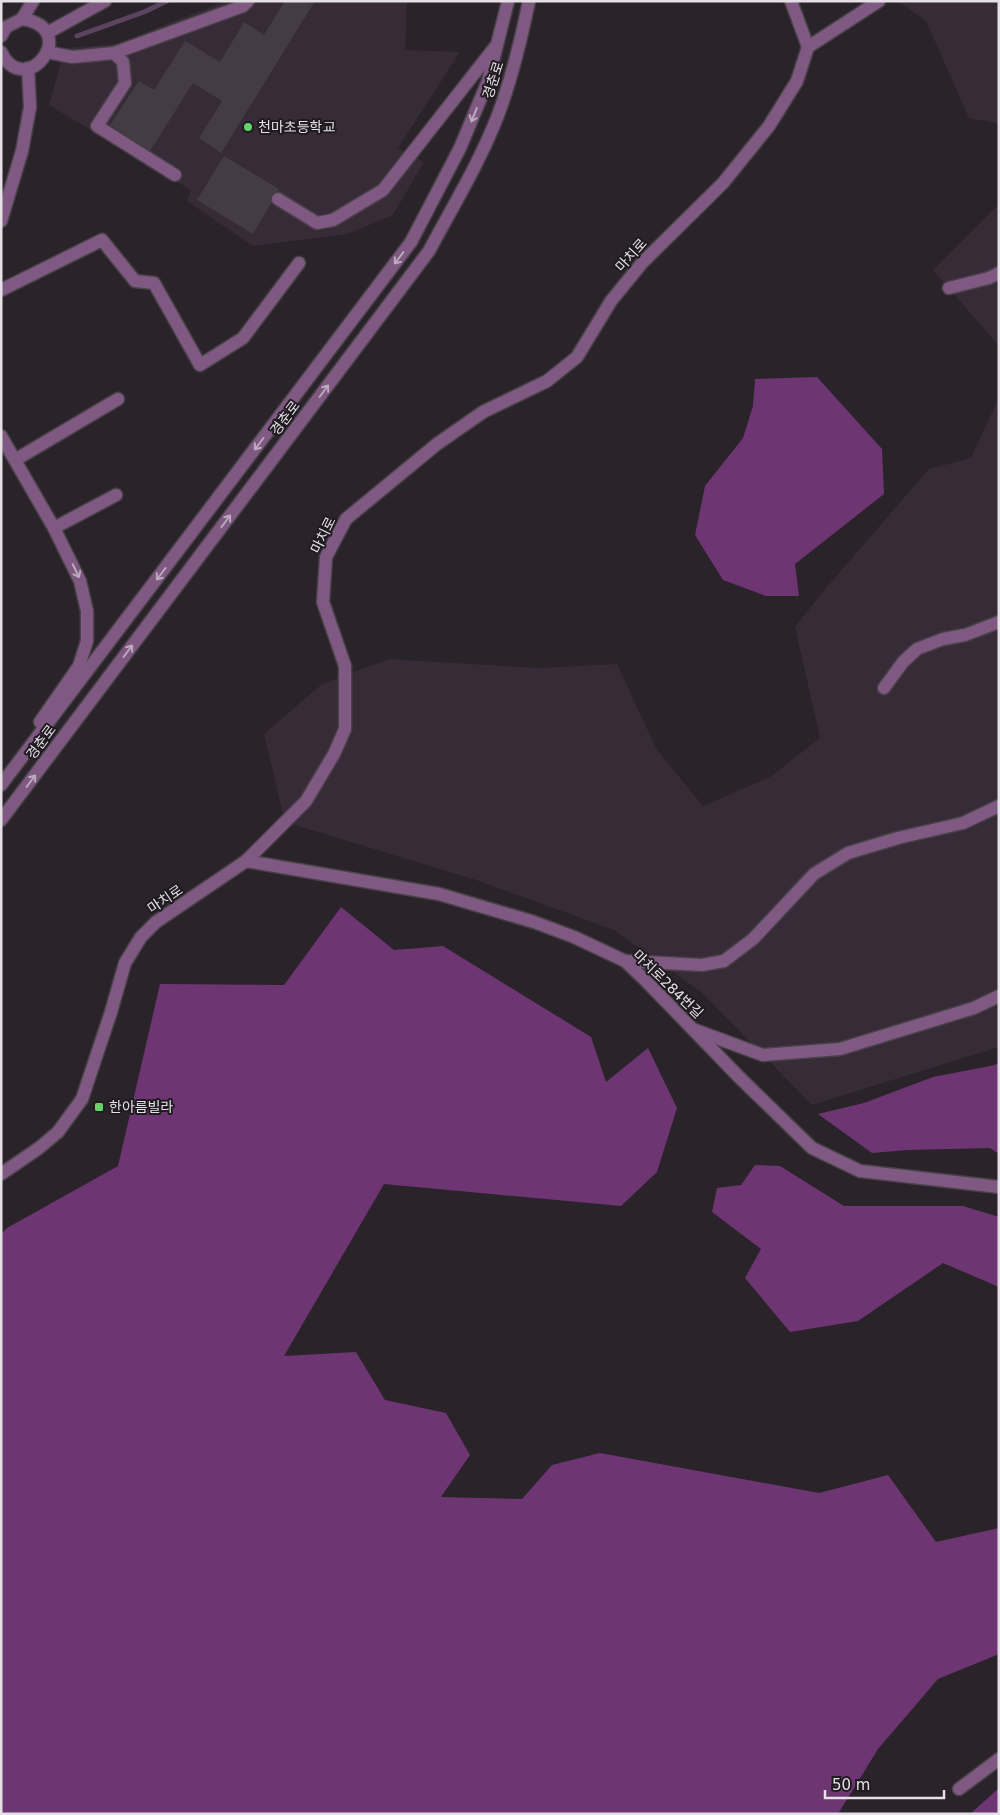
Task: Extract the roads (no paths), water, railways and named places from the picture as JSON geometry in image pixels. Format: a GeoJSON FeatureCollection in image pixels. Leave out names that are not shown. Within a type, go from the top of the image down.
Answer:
{"type":"FeatureCollection","features":[{"type":"Feature","properties":{"kind":"street"},"geometry":{"type":"LineString","coordinates":[[1,36],[6,27],[22,18],[33,1]]}},
{"type":"Feature","properties":{"kind":"street"},"geometry":{"type":"LineString","coordinates":[[48,52],[72,57],[114,53],[243,6],[248,1]]}},
{"type":"Feature","properties":{"kind":"street","name":"경춘로"},"geometry":{"type":"LineString","coordinates":[[1,785],[411,242],[460,148],[488,80],[508,1]]}},
{"type":"Feature","properties":{"kind":"street","name":"경춘로"},"geometry":{"type":"LineString","coordinates":[[1,820],[429,251],[468,180],[498,115],[519,51],[529,1]]}},
{"type":"Feature","properties":{"kind":"street"},"geometry":{"type":"LineString","coordinates":[[795,3],[808,48],[879,1]]}},
{"type":"Feature","properties":{"kind":"street"},"geometry":{"type":"LineString","coordinates":[[47,33],[98,3]]}},
{"type":"Feature","properties":{"kind":"street"},"geometry":{"type":"LineString","coordinates":[[1,52],[10,64],[17,68],[28,68],[41,63],[48,52],[49,41],[47,33],[42,26],[22,18]]}},
{"type":"Feature","properties":{"kind":"street"},"geometry":{"type":"LineString","coordinates":[[278,199],[317,223],[333,220],[383,190],[498,43]]}},
{"type":"Feature","properties":{"kind":"street","name":"마치로"},"geometry":{"type":"LineString","coordinates":[[1,1174],[39,1148],[58,1132],[82,1099],[125,963],[141,937],[156,922],[246,861],[306,801],[334,754],[345,729],[345,666],[323,602],[326,557],[346,519],[437,444],[483,412],[547,381],[577,357],[611,301],[642,262],[723,182],[769,126],[797,81],[808,48]]}},
{"type":"Feature","properties":{"kind":"street"},"geometry":{"type":"LineString","coordinates":[[114,53],[123,62],[125,83],[97,126],[175,175]]}},
{"type":"Feature","properties":{"kind":"street"},"geometry":{"type":"LineString","coordinates":[[1,221],[22,151],[30,107],[28,68]]}},
{"type":"Feature","properties":{"kind":"street"},"geometry":{"type":"LineString","coordinates":[[1,290],[102,240],[135,281],[154,283],[200,365],[243,338],[298,263]]}},
{"type":"Feature","properties":{"kind":"street"},"geometry":{"type":"LineString","coordinates":[[949,288],[990,278],[999,273]]}},
{"type":"Feature","properties":{"kind":"street"},"geometry":{"type":"LineString","coordinates":[[15,460],[118,399]]}},
{"type":"Feature","properties":{"kind":"street"},"geometry":{"type":"LineString","coordinates":[[1,436],[54,528],[80,581],[87,611],[87,641],[79,666],[49,707],[1,781]]}},
{"type":"Feature","properties":{"kind":"street"},"geometry":{"type":"LineString","coordinates":[[54,528],[116,495]]}},
{"type":"Feature","properties":{"kind":"street"},"geometry":{"type":"LineString","coordinates":[[884,688],[903,662],[917,649],[999,622]]}},
{"type":"Feature","properties":{"kind":"street"},"geometry":{"type":"LineString","coordinates":[[625,961],[702,966],[724,961],[753,940],[814,874],[848,853],[898,838],[963,823],[999,806]]}},
{"type":"Feature","properties":{"kind":"street","name":"마치로284번길"},"geometry":{"type":"LineString","coordinates":[[246,861],[439,894],[534,922],[574,937],[625,961],[812,1148],[860,1171],[999,1187]]}},
{"type":"Feature","properties":{"kind":"street"},"geometry":{"type":"LineString","coordinates":[[692,1029],[763,1055],[840,1049],[974,1008],[999,996]]}},
{"type":"Feature","properties":{"kind":"street"},"geometry":{"type":"LineString","coordinates":[[959,1789],[999,1759]]}},
{"type":"Feature","properties":{"kind":"waterway"},"geometry":{"type":"LineString","coordinates":[[77,36],[144,12],[167,1]]}},
{"type":"Feature","properties":{"kind":"place","name":"천마초등학교"},"geometry":{"type":"Point","coordinates":[248,127]}},
{"type":"Feature","properties":{"kind":"place","name":"한아름빌라"},"geometry":{"type":"Point","coordinates":[99,1107]}}]}
